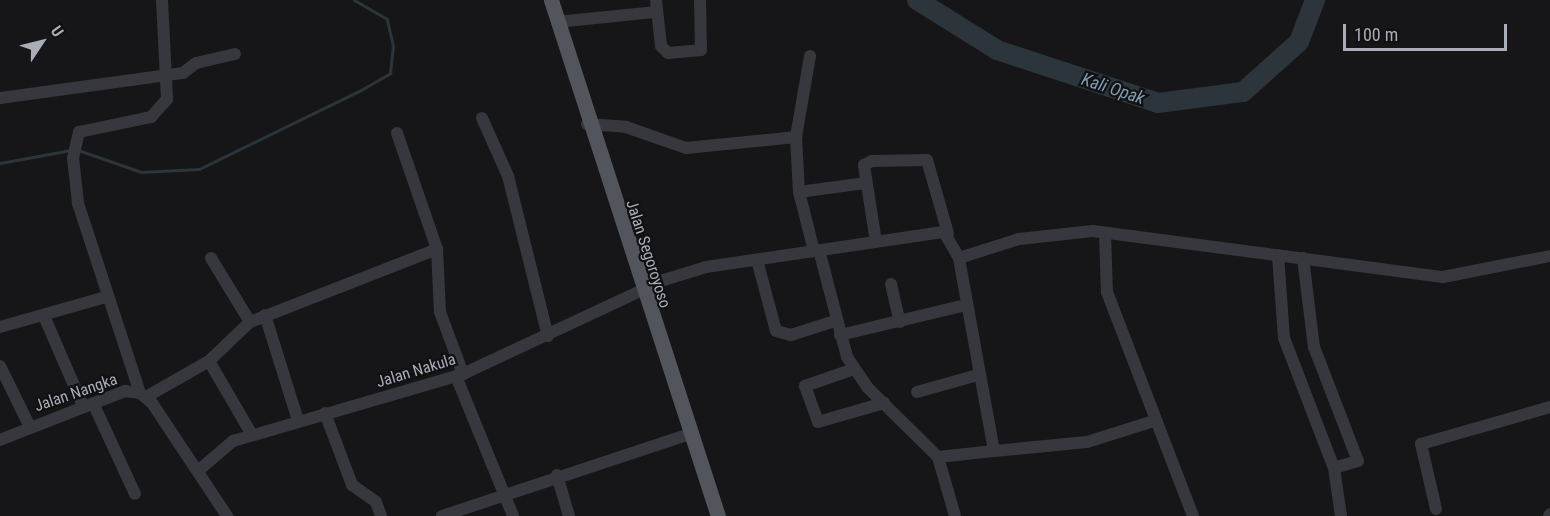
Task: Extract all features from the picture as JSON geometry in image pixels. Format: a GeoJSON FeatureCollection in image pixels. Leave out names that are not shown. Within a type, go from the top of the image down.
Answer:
{"type":"FeatureCollection","features":[{"type":"Feature","properties":{"kind":"main road","name":"Jalan Segoroyoso"},"geometry":{"type":"LineString","coordinates":[[551,0],[587,124],[642,295],[718,516]]}},
{"type":"Feature","properties":{"kind":"street"},"geometry":{"type":"LineString","coordinates":[[162,0],[168,76],[167,99],[151,117],[84,130],[76,136],[78,202],[106,297],[143,395],[199,470],[227,516]]}},
{"type":"Feature","properties":{"kind":"street"},"geometry":{"type":"LineString","coordinates":[[557,22],[656,6],[661,46],[668,53],[701,50],[700,0]]}},
{"type":"Feature","properties":{"kind":"street"},"geometry":{"type":"LineString","coordinates":[[0,98],[168,76],[235,54]]}},
{"type":"Feature","properties":{"kind":"street"},"geometry":{"type":"LineString","coordinates":[[810,56],[796,137],[800,192],[835,321],[854,369],[938,457],[955,516]]}},
{"type":"Feature","properties":{"kind":"street"},"geometry":{"type":"LineString","coordinates":[[482,118],[508,176],[548,336]]}},
{"type":"Feature","properties":{"kind":"street"},"geometry":{"type":"LineString","coordinates":[[587,124],[626,127],[686,148],[796,137]]}},
{"type":"Feature","properties":{"kind":"street"},"geometry":{"type":"LineString","coordinates":[[397,133],[437,249],[440,312],[460,375],[513,516]]}},
{"type":"Feature","properties":{"kind":"street"},"geometry":{"type":"LineString","coordinates":[[876,242],[866,183],[867,162],[927,160],[948,233],[959,258],[978,375],[994,451]]}},
{"type":"Feature","properties":{"kind":"street"},"geometry":{"type":"LineString","coordinates":[[800,192],[866,183]]}},
{"type":"Feature","properties":{"kind":"street","name":"Jalan Nakula"},"geometry":{"type":"LineString","coordinates":[[199,470],[233,441],[298,420],[460,375],[642,295],[678,275],[817,250],[948,233]]}},
{"type":"Feature","properties":{"kind":"street"},"geometry":{"type":"LineString","coordinates":[[959,258],[1019,238],[1105,233],[1443,277],[1550,256]]}},
{"type":"Feature","properties":{"kind":"street"},"geometry":{"type":"LineString","coordinates":[[1105,233],[1107,292],[1154,421],[1193,516]]}},
{"type":"Feature","properties":{"kind":"street"},"geometry":{"type":"LineString","coordinates":[[143,395],[209,362],[250,322],[437,249]]}},
{"type":"Feature","properties":{"kind":"street"},"geometry":{"type":"LineString","coordinates":[[1278,255],[1284,338],[1334,468],[1341,516]]}},
{"type":"Feature","properties":{"kind":"street"},"geometry":{"type":"LineString","coordinates":[[211,258],[250,322]]}},
{"type":"Feature","properties":{"kind":"street"},"geometry":{"type":"LineString","coordinates":[[1303,258],[1314,347],[1358,461],[1334,468]]}},
{"type":"Feature","properties":{"kind":"street"},"geometry":{"type":"LineString","coordinates":[[757,260],[776,332],[791,334],[835,321]]}},
{"type":"Feature","properties":{"kind":"street"},"geometry":{"type":"LineString","coordinates":[[891,284],[900,322]]}},
{"type":"Feature","properties":{"kind":"street"},"geometry":{"type":"LineString","coordinates":[[0,327],[106,297]]}},
{"type":"Feature","properties":{"kind":"street"},"geometry":{"type":"LineString","coordinates":[[840,335],[966,305]]}},
{"type":"Feature","properties":{"kind":"street"},"geometry":{"type":"LineString","coordinates":[[265,315],[298,420]]}},
{"type":"Feature","properties":{"kind":"street"},"geometry":{"type":"LineString","coordinates":[[44,316],[135,494]]}},
{"type":"Feature","properties":{"kind":"street"},"geometry":{"type":"LineString","coordinates":[[209,362],[252,435]]}},
{"type":"Feature","properties":{"kind":"street"},"geometry":{"type":"LineString","coordinates":[[0,366],[30,426]]}},
{"type":"Feature","properties":{"kind":"street"},"geometry":{"type":"LineString","coordinates":[[854,369],[805,386],[818,422],[884,403]]}},
{"type":"Feature","properties":{"kind":"street"},"geometry":{"type":"LineString","coordinates":[[916,392],[978,375]]}},
{"type":"Feature","properties":{"kind":"street","name":"Jalan Nangka"},"geometry":{"type":"LineString","coordinates":[[0,440],[30,426],[125,392],[143,395]]}},
{"type":"Feature","properties":{"kind":"street"},"geometry":{"type":"LineString","coordinates":[[1436,509],[1421,444],[1550,407]]}},
{"type":"Feature","properties":{"kind":"street"},"geometry":{"type":"LineString","coordinates":[[325,413],[352,485],[376,502],[381,516]]}},
{"type":"Feature","properties":{"kind":"street"},"geometry":{"type":"LineString","coordinates":[[938,457],[1086,442],[1154,421]]}},
{"type":"Feature","properties":{"kind":"street"},"geometry":{"type":"LineString","coordinates":[[442,516],[557,475],[690,434]]}},
{"type":"Feature","properties":{"kind":"street"},"geometry":{"type":"LineString","coordinates":[[557,475],[569,516]]}},
{"type":"Feature","properties":{"kind":"waterway"},"geometry":{"type":"LineString","coordinates":[[78,150],[141,172],[199,169],[361,90],[390,73],[393,46],[387,19],[354,0]]}},
{"type":"Feature","properties":{"kind":"waterway","name":"Kali Opak"},"geometry":{"type":"LineString","coordinates":[[917,0],[997,50],[1158,103],[1243,92],[1299,42],[1315,0]]}},
{"type":"Feature","properties":{"kind":"waterway"},"geometry":{"type":"LineString","coordinates":[[0,163],[71,150]]}}]}
